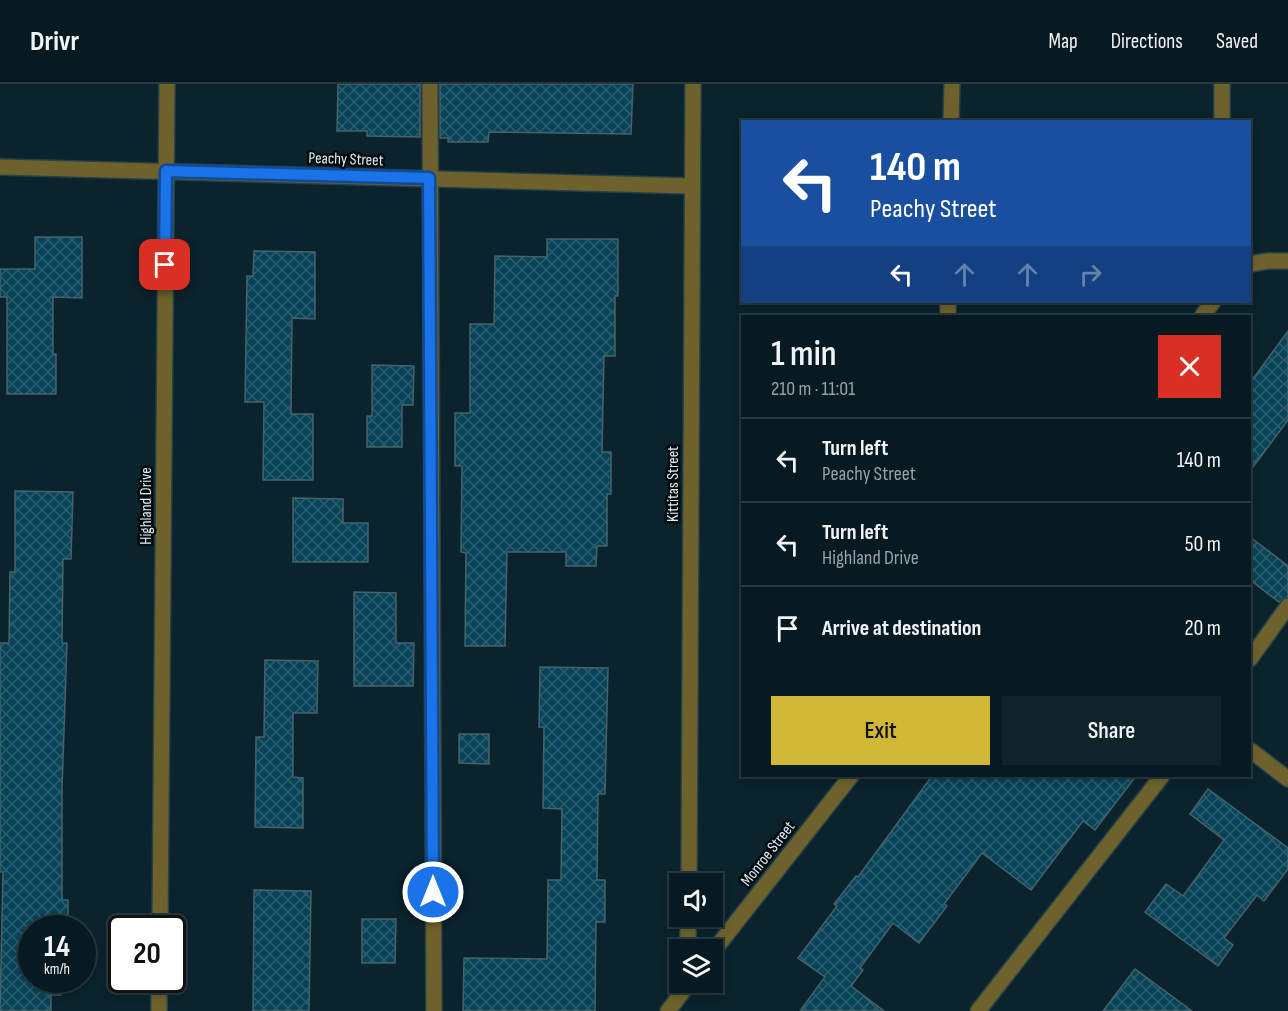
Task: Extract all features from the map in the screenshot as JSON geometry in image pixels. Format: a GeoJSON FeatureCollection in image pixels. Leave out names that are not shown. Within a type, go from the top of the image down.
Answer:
{"type":"FeatureCollection","features":[{"type":"Feature","properties":{"kind":"street","name":"Highland Drive"},"geometry":{"type":"LineString","coordinates":[[160,915],[167,84]]}},
{"type":"Feature","properties":{"kind":"street"},"geometry":{"type":"LineString","coordinates":[[430,84],[434,1011]]}},
{"type":"Feature","properties":{"kind":"street","name":"Kittitas Street"},"geometry":{"type":"LineString","coordinates":[[688,873],[693,84]]}},
{"type":"Feature","properties":{"kind":"street"},"geometry":{"type":"LineString","coordinates":[[951,120],[952,84]]}},
{"type":"Feature","properties":{"kind":"street"},"geometry":{"type":"LineString","coordinates":[[1222,84],[1222,120]]}},
{"type":"Feature","properties":{"kind":"street","name":"Peachy Street"},"geometry":{"type":"LineString","coordinates":[[0,167],[692,186]]}},
{"type":"Feature","properties":{"kind":"street"},"geometry":{"type":"LineString","coordinates":[[1251,264],[1288,261]]}},
{"type":"Feature","properties":{"kind":"street"},"geometry":{"type":"LineString","coordinates":[[1203,315],[1212,303]]}},
{"type":"Feature","properties":{"kind":"street"},"geometry":{"type":"LineString","coordinates":[[1251,658],[1288,606]]}},
{"type":"Feature","properties":{"kind":"street"},"geometry":{"type":"LineString","coordinates":[[1251,751],[1288,779]]}},
{"type":"Feature","properties":{"kind":"street","name":"Monroe Street"},"geometry":{"type":"LineString","coordinates":[[723,939],[850,777]]}},
{"type":"Feature","properties":{"kind":"street"},"geometry":{"type":"LineString","coordinates":[[978,1011],[1161,777]]}},
{"type":"Feature","properties":{"kind":"street"},"geometry":{"type":"LineString","coordinates":[[159,993],[159,1011]]}},
{"type":"Feature","properties":{"kind":"street"},"geometry":{"type":"LineString","coordinates":[[668,1011],[682,993]]}},
{"type":"Feature","properties":{"kind":"building"},"geometry":{"type":"Polygon","coordinates":[[[338,84],[420,84],[420,137],[367,136],[367,131],[337,131],[338,84]]]}},
{"type":"Feature","properties":{"kind":"building"},"geometry":{"type":"Polygon","coordinates":[[[440,84],[633,84],[631,134],[489,132],[488,142],[448,142],[448,138],[440,138],[440,84]]]}},
{"type":"Feature","properties":{"kind":"building"},"geometry":{"type":"Polygon","coordinates":[[[35,237],[82,237],[82,298],[53,297],[56,394],[7,394],[7,297],[0,297],[0,269],[35,269],[35,237]]]}},
{"type":"Feature","properties":{"kind":"building"},"geometry":{"type":"Polygon","coordinates":[[[547,239],[618,239],[615,356],[604,356],[602,452],[611,452],[611,494],[607,494],[607,546],[597,546],[596,566],[566,566],[566,552],[507,552],[505,646],[465,646],[466,553],[461,552],[462,466],[455,466],[455,413],[470,413],[470,324],[494,324],[495,256],[547,257],[547,239]]]}},
{"type":"Feature","properties":{"kind":"building"},"geometry":{"type":"Polygon","coordinates":[[[254,251],[315,252],[315,319],[292,318],[291,414],[313,414],[313,480],[263,480],[264,402],[245,402],[247,276],[253,276],[254,251]]]}},
{"type":"Feature","properties":{"kind":"building"},"geometry":{"type":"Polygon","coordinates":[[[1288,331],[1288,420],[1251,470],[1251,382],[1288,331]]]}},
{"type":"Feature","properties":{"kind":"building"},"geometry":{"type":"Polygon","coordinates":[[[372,365],[414,366],[413,405],[402,405],[402,447],[367,447],[367,416],[372,416],[372,365]]]}},
{"type":"Feature","properties":{"kind":"building"},"geometry":{"type":"Polygon","coordinates":[[[15,491],[73,492],[71,559],[63,559],[62,643],[67,643],[62,789],[62,900],[68,900],[68,915],[18,915],[18,993],[61,993],[61,995],[51,995],[51,1011],[0,1011],[3,872],[0,872],[0,643],[9,643],[10,572],[15,572],[15,491]]]}},
{"type":"Feature","properties":{"kind":"building"},"geometry":{"type":"Polygon","coordinates":[[[293,498],[343,499],[343,523],[368,523],[368,562],[293,562],[293,498]]]}},
{"type":"Feature","properties":{"kind":"building"},"geometry":{"type":"Polygon","coordinates":[[[1251,538],[1288,566],[1288,596],[1279,602],[1251,581],[1251,538]]]}},
{"type":"Feature","properties":{"kind":"building"},"geometry":{"type":"Polygon","coordinates":[[[354,592],[396,593],[396,643],[414,643],[413,686],[354,686],[354,592]]]}},
{"type":"Feature","properties":{"kind":"building"},"geometry":{"type":"Polygon","coordinates":[[[265,660],[318,661],[317,713],[293,713],[293,777],[303,778],[303,828],[255,827],[256,737],[264,737],[265,660]]]}},
{"type":"Feature","properties":{"kind":"building"},"geometry":{"type":"Polygon","coordinates":[[[540,667],[608,668],[605,794],[598,794],[597,880],[605,880],[605,922],[596,922],[595,1011],[463,1011],[464,958],[547,959],[548,880],[561,880],[562,809],[543,808],[544,727],[539,727],[540,667]]]}},
{"type":"Feature","properties":{"kind":"building"},"geometry":{"type":"Polygon","coordinates":[[[459,734],[489,734],[489,764],[459,763],[459,734]]]}},
{"type":"Feature","properties":{"kind":"building"},"geometry":{"type":"Polygon","coordinates":[[[931,777],[1135,777],[1095,830],[1083,821],[1031,890],[982,853],[944,904],[947,906],[919,943],[893,923],[860,968],[863,970],[851,986],[884,1011],[800,1011],[825,977],[798,958],[837,906],[834,904],[856,876],[858,877],[931,777]]]}},
{"type":"Feature","properties":{"kind":"building"},"geometry":{"type":"Polygon","coordinates":[[[1208,789],[1288,848],[1288,869],[1264,901],[1257,895],[1224,938],[1233,945],[1218,966],[1145,912],[1166,884],[1183,896],[1224,840],[1190,814],[1208,789]]]}},
{"type":"Feature","properties":{"kind":"building"},"geometry":{"type":"Polygon","coordinates":[[[254,890],[311,891],[309,1011],[253,1011],[254,890]]]}},
{"type":"Feature","properties":{"kind":"building"},"geometry":{"type":"Polygon","coordinates":[[[362,919],[396,919],[395,963],[362,963],[362,919]]]}},
{"type":"Feature","properties":{"kind":"building"},"geometry":{"type":"Polygon","coordinates":[[[1135,969],[1192,1011],[1103,1011],[1135,969]]]}},
{"type":"Feature","properties":{"kind":"route"},"geometry":{"type":"LineString","coordinates":[[165,265],[166,171],[429,178],[433,892]]}}]}
